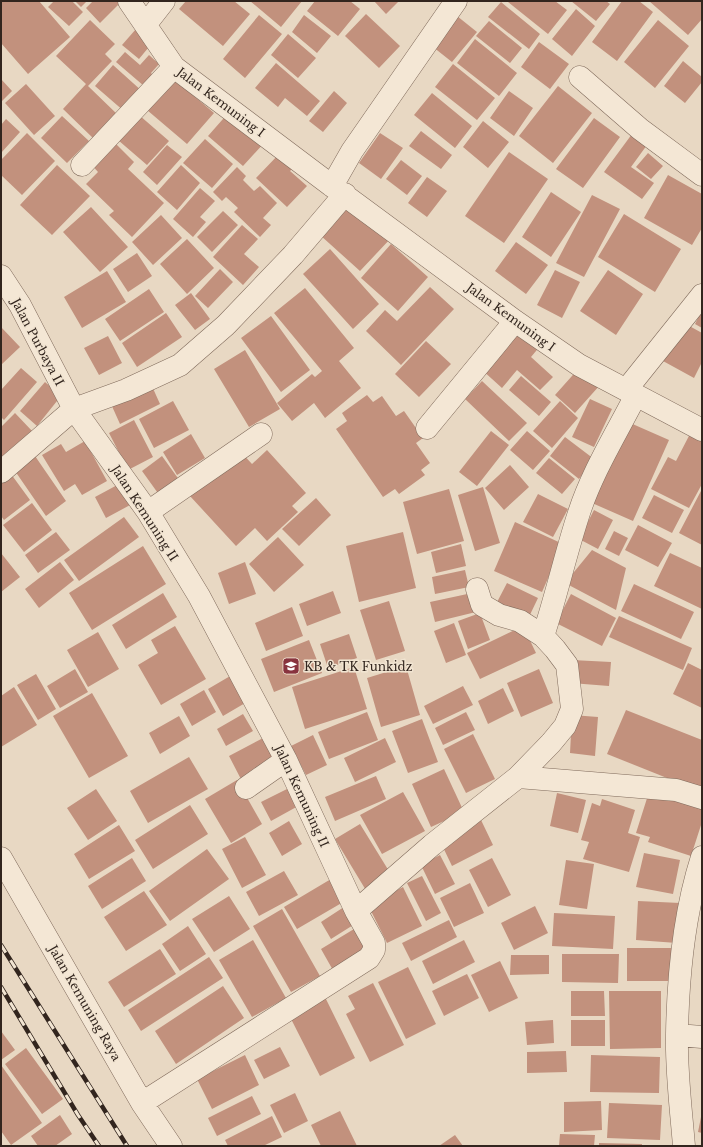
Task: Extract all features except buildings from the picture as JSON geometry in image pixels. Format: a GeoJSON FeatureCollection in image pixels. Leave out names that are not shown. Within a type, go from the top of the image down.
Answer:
{"type":"FeatureCollection","features":[{"type":"Feature","properties":{"kind":"street","name":"Jalan Kemuning I"},"geometry":{"type":"LineString","coordinates":[[129,1],[174,67],[338,190],[515,321],[579,365],[702,430]]}},
{"type":"Feature","properties":{"kind":"street"},"geometry":{"type":"LineString","coordinates":[[146,24],[164,1]]}},
{"type":"Feature","properties":{"kind":"street"},"geometry":{"type":"LineString","coordinates":[[1,472],[74,409],[126,390],[180,365],[231,320],[293,255],[338,190],[352,151],[456,1]]}},
{"type":"Feature","properties":{"kind":"street"},"geometry":{"type":"LineString","coordinates":[[82,165],[174,67]]}},
{"type":"Feature","properties":{"kind":"street"},"geometry":{"type":"LineString","coordinates":[[580,77],[640,129],[702,175]]}},
{"type":"Feature","properties":{"kind":"street","name":"Jalan Purbaya II"},"geometry":{"type":"LineString","coordinates":[[1,276],[20,305],[74,409]]}},
{"type":"Feature","properties":{"kind":"street"},"geometry":{"type":"LineString","coordinates":[[543,636],[556,598],[578,515],[631,392],[702,295]]}},
{"type":"Feature","properties":{"kind":"street"},"geometry":{"type":"LineString","coordinates":[[427,428],[515,321]]}},
{"type":"Feature","properties":{"kind":"street","name":"Jalan Kemuning II"},"geometry":{"type":"LineString","coordinates":[[74,409],[148,512],[199,596],[286,760],[356,911],[374,943],[374,950],[369,958],[142,1103]]}},
{"type":"Feature","properties":{"kind":"street"},"geometry":{"type":"LineString","coordinates":[[148,512],[261,434]]}},
{"type":"Feature","properties":{"kind":"street"},"geometry":{"type":"LineString","coordinates":[[356,911],[432,845],[518,777],[551,743],[564,726],[572,709],[567,665],[543,636],[520,621],[499,615],[482,605],[476,589]]}},
{"type":"Feature","properties":{"kind":"street"},"geometry":{"type":"LineString","coordinates":[[246,788],[286,760]]}},
{"type":"Feature","properties":{"kind":"street"},"geometry":{"type":"LineString","coordinates":[[518,777],[676,790],[702,798]]}},
{"type":"Feature","properties":{"kind":"street"},"geometry":{"type":"LineString","coordinates":[[684,1146],[677,1035],[683,941],[694,880],[702,857]]}},
{"type":"Feature","properties":{"kind":"street","name":"Jalan Kemuning Raya"},"geometry":{"type":"LineString","coordinates":[[1,858],[142,1103],[171,1146]]}},
{"type":"Feature","properties":{"kind":"street"},"geometry":{"type":"LineString","coordinates":[[677,1035],[702,1037]]}},
{"type":"Feature","properties":{"kind":"railway"},"geometry":{"type":"LineString","coordinates":[[1,945],[127,1146]]}},
{"type":"Feature","properties":{"kind":"railway"},"geometry":{"type":"LineString","coordinates":[[1,987],[78,1115],[99,1146]]}},
{"type":"Feature","properties":{"kind":"place","name":"KB & TK Funkidz"},"geometry":{"type":"Point","coordinates":[291,666]}}]}
